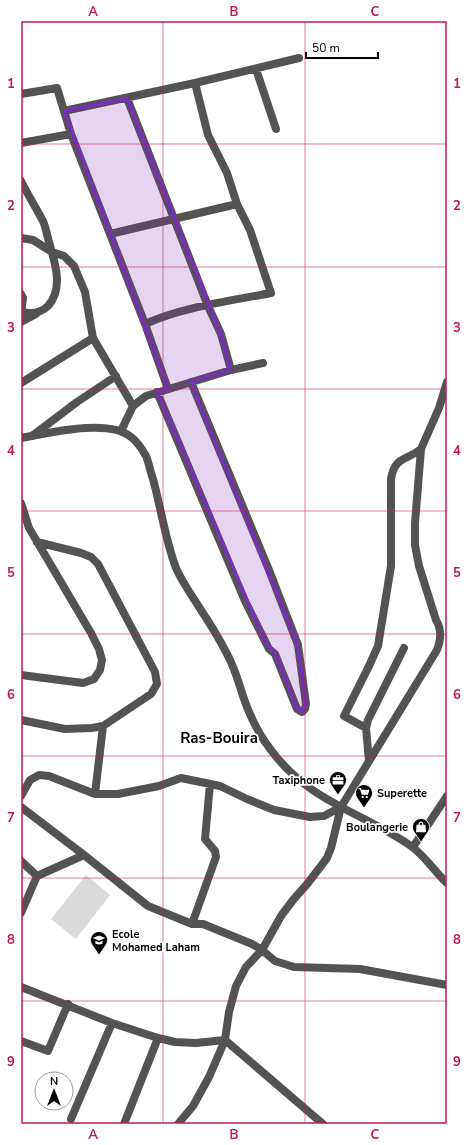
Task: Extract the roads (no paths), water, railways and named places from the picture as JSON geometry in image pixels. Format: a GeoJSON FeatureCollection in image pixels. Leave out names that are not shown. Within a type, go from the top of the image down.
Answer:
{"type":"FeatureCollection","features":[{"type":"Feature","properties":{"kind":"street"},"geometry":{"type":"LineString","coordinates":[[64,111],[195,83],[299,58]]}},
{"type":"Feature","properties":{"kind":"street"},"geometry":{"type":"LineString","coordinates":[[256,69],[276,129]]}},
{"type":"Feature","properties":{"kind":"street"},"geometry":{"type":"LineString","coordinates":[[145,324],[176,312],[270,293],[250,230],[237,204],[227,173],[208,135],[195,83]]}},
{"type":"Feature","properties":{"kind":"street"},"geometry":{"type":"LineString","coordinates":[[21,94],[57,88],[71,134],[145,324],[168,388]]}},
{"type":"Feature","properties":{"kind":"street"},"geometry":{"type":"LineString","coordinates":[[127,98],[173,219],[208,306],[221,334],[231,370]]}},
{"type":"Feature","properties":{"kind":"street"},"geometry":{"type":"LineString","coordinates":[[21,143],[71,134]]}},
{"type":"Feature","properties":{"kind":"street"},"geometry":{"type":"LineString","coordinates":[[21,181],[44,222],[56,266],[57,286],[53,300],[46,309],[21,322]]}},
{"type":"Feature","properties":{"kind":"street"},"geometry":{"type":"LineString","coordinates":[[110,234],[237,204]]}},
{"type":"Feature","properties":{"kind":"street"},"geometry":{"type":"LineString","coordinates":[[21,238],[33,240],[52,252],[64,256],[74,266],[85,292],[93,338],[133,406]]}},
{"type":"Feature","properties":{"kind":"street"},"geometry":{"type":"LineString","coordinates":[[21,294],[23,298],[22,313],[39,312]]}},
{"type":"Feature","properties":{"kind":"street"},"geometry":{"type":"LineString","coordinates":[[21,383],[93,338]]}},
{"type":"Feature","properties":{"kind":"street"},"geometry":{"type":"LineString","coordinates":[[122,431],[133,406],[146,396],[168,388],[231,370],[263,363]]}},
{"type":"Feature","properties":{"kind":"street"},"geometry":{"type":"LineString","coordinates":[[32,436],[77,402],[116,376]]}},
{"type":"Feature","properties":{"kind":"street"},"geometry":{"type":"LineString","coordinates":[[156,392],[245,601],[269,649],[276,654],[297,709],[303,711],[305,709],[306,700],[298,645],[269,570],[191,382]]}},
{"type":"Feature","properties":{"kind":"street"},"geometry":{"type":"LineString","coordinates":[[178,1124],[193,1106],[209,1077],[224,1040],[236,986],[246,967],[262,950],[281,916],[327,858],[331,848],[341,807],[437,650],[441,640],[439,624],[436,620],[419,566],[415,545],[415,523],[421,449],[439,408],[447,382]]}},
{"type":"Feature","properties":{"kind":"street"},"geometry":{"type":"LineString","coordinates":[[21,438],[95,427],[122,431],[131,436],[139,444],[146,457],[155,486],[169,547],[177,570],[228,654],[245,701],[270,750],[287,770],[317,794],[392,834],[413,847],[447,883]]}},
{"type":"Feature","properties":{"kind":"street"},"geometry":{"type":"LineString","coordinates":[[366,728],[344,716],[378,646],[391,566],[390,479],[394,467],[399,461],[414,455],[421,449]]}},
{"type":"Feature","properties":{"kind":"street"},"geometry":{"type":"LineString","coordinates":[[21,503],[28,528],[100,649],[102,660],[100,670],[94,679],[83,683],[21,675]]}},
{"type":"Feature","properties":{"kind":"street"},"geometry":{"type":"LineString","coordinates":[[21,720],[65,729],[103,726],[151,694],[157,684],[155,672],[98,564],[91,557],[81,553],[37,542]]}},
{"type":"Feature","properties":{"kind":"street"},"geometry":{"type":"LineString","coordinates":[[369,761],[366,728],[368,720],[404,648]]}},
{"type":"Feature","properties":{"kind":"street"},"geometry":{"type":"LineString","coordinates":[[95,794],[103,726]]}},
{"type":"Feature","properties":{"kind":"street"},"geometry":{"type":"LineString","coordinates":[[21,796],[30,780],[39,775],[50,776],[95,794],[134,792],[166,784],[181,778],[220,786],[274,810],[310,817],[324,816],[341,807]]}},
{"type":"Feature","properties":{"kind":"street"},"geometry":{"type":"LineString","coordinates":[[192,924],[216,857],[216,851],[205,840],[210,784]]}},
{"type":"Feature","properties":{"kind":"street"},"geometry":{"type":"LineString","coordinates":[[413,847],[447,796]]}},
{"type":"Feature","properties":{"kind":"street"},"geometry":{"type":"LineString","coordinates":[[21,807],[148,906],[192,924],[203,924],[252,944],[275,961],[294,967],[360,969],[447,985]]}},
{"type":"Feature","properties":{"kind":"street"},"geometry":{"type":"LineString","coordinates":[[21,913],[37,876],[84,855]]}},
{"type":"Feature","properties":{"kind":"street"},"geometry":{"type":"LineString","coordinates":[[21,862],[37,876]]}},
{"type":"Feature","properties":{"kind":"street"},"geometry":{"type":"LineString","coordinates":[[21,987],[68,1004],[112,1023],[158,1038],[175,1042],[224,1040],[323,1124]]}},
{"type":"Feature","properties":{"kind":"street"},"geometry":{"type":"LineString","coordinates":[[21,1041],[48,1050],[68,1004]]}},
{"type":"Feature","properties":{"kind":"street"},"geometry":{"type":"LineString","coordinates":[[71,1119],[112,1023]]}},
{"type":"Feature","properties":{"kind":"street"},"geometry":{"type":"LineString","coordinates":[[124,1124],[158,1038]]}},
{"type":"Feature","properties":{"kind":"place","name":"Taxiphone"},"geometry":{"type":"Point","coordinates":[338,795]}},
{"type":"Feature","properties":{"kind":"place","name":"Superette"},"geometry":{"type":"Point","coordinates":[364,808]}},
{"type":"Feature","properties":{"kind":"place","name":"Boulangerie"},"geometry":{"type":"Point","coordinates":[421,842]}},
{"type":"Feature","properties":{"kind":"place","name":"Ecole Mohamed Laham"},"geometry":{"type":"Point","coordinates":[99,955]}},
{"type":"Feature","properties":{"kind":"district","name":"Ras-Bouira"},"geometry":{"type":"Point","coordinates":[219,738]}}]}
